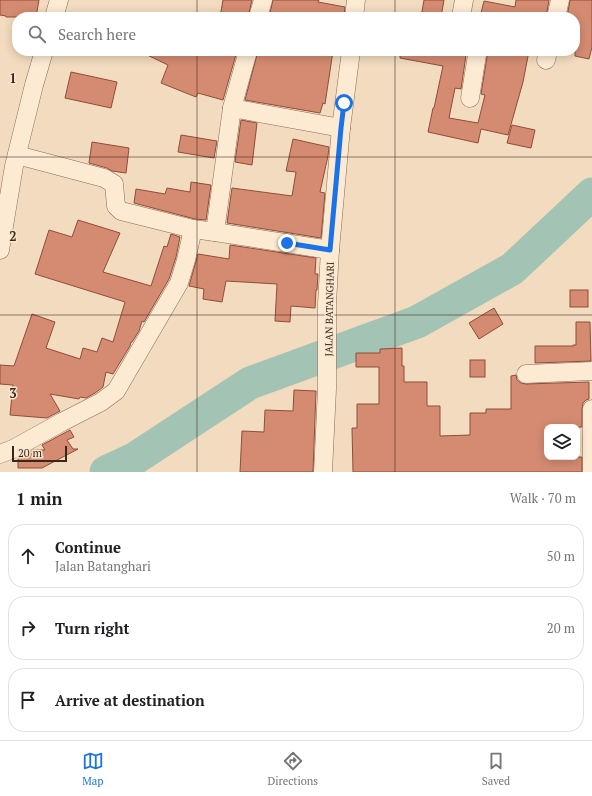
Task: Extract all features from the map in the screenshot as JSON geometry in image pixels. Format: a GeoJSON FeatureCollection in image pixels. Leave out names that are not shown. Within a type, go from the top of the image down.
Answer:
{"type":"FeatureCollection","features":[{"type":"Feature","properties":{"kind":"street"},"geometry":{"type":"LineString","coordinates":[[55,12],[59,0]]}},
{"type":"Feature","properties":{"kind":"street"},"geometry":{"type":"LineString","coordinates":[[259,12],[263,0]]}},
{"type":"Feature","properties":{"kind":"street"},"geometry":{"type":"LineString","coordinates":[[355,12],[356,0]]}},
{"type":"Feature","properties":{"kind":"street"},"geometry":{"type":"LineString","coordinates":[[462,12],[464,0]]}},
{"type":"Feature","properties":{"kind":"street"},"geometry":{"type":"LineString","coordinates":[[557,12],[560,0]]}},
{"type":"Feature","properties":{"kind":"street"},"geometry":{"type":"LineString","coordinates":[[0,250],[17,155],[43,56]]}},
{"type":"Feature","properties":{"kind":"street"},"geometry":{"type":"LineString","coordinates":[[215,232],[232,108],[247,56]]}},
{"type":"Feature","properties":{"kind":"street","name":"JALAN BATANGHARI"},"geometry":{"type":"LineString","coordinates":[[323,472],[327,390],[327,304],[330,250],[341,128],[350,56]]}},
{"type":"Feature","properties":{"kind":"street"},"geometry":{"type":"LineString","coordinates":[[470,98],[477,56]]}},
{"type":"Feature","properties":{"kind":"street"},"geometry":{"type":"LineString","coordinates":[[232,108],[341,128]]}},
{"type":"Feature","properties":{"kind":"street"},"geometry":{"type":"LineString","coordinates":[[17,155],[104,178],[114,184],[116,206],[121,211],[193,229],[330,250]]}},
{"type":"Feature","properties":{"kind":"street"},"geometry":{"type":"LineString","coordinates":[[0,454],[13,449],[101,402],[116,391],[178,284],[186,260],[193,229]]}},
{"type":"Feature","properties":{"kind":"street"},"geometry":{"type":"LineString","coordinates":[[526,374],[592,371]]}},
{"type":"Feature","properties":{"kind":"street"},"geometry":{"type":"LineString","coordinates":[[592,409],[592,472]]}},
{"type":"Feature","properties":{"kind":"building"},"geometry":{"type":"Polygon","coordinates":[[[0,0],[39,0],[37,12],[12,12],[12,17],[0,15],[0,0]]]}},
{"type":"Feature","properties":{"kind":"building"},"geometry":{"type":"Polygon","coordinates":[[[223,0],[252,0],[249,12],[221,12],[223,0]]]}},
{"type":"Feature","properties":{"kind":"building"},"geometry":{"type":"Polygon","coordinates":[[[273,0],[319,0],[318,2],[345,7],[344,12],[270,12],[273,0]]]}},
{"type":"Feature","properties":{"kind":"building"},"geometry":{"type":"Polygon","coordinates":[[[424,0],[444,0],[442,12],[422,12],[424,0]]]}},
{"type":"Feature","properties":{"kind":"building"},"geometry":{"type":"Polygon","coordinates":[[[516,0],[549,0],[547,12],[481,12],[484,1],[515,7],[516,0]]]}},
{"type":"Feature","properties":{"kind":"building"},"geometry":{"type":"Polygon","coordinates":[[[570,0],[592,0],[592,47],[589,59],[575,56],[580,56],[580,12],[568,12],[570,0]]]}},
{"type":"Feature","properties":{"kind":"building"},"geometry":{"type":"Polygon","coordinates":[[[149,56],[236,56],[223,100],[198,93],[196,97],[161,83],[168,65],[149,56]]]}},
{"type":"Feature","properties":{"kind":"building"},"geometry":{"type":"Polygon","coordinates":[[[257,56],[332,56],[325,104],[323,103],[320,113],[245,100],[257,56]]]}},
{"type":"Feature","properties":{"kind":"building"},"geometry":{"type":"Polygon","coordinates":[[[400,56],[466,56],[461,89],[455,88],[449,118],[478,123],[485,95],[481,94],[487,56],[528,56],[523,82],[508,135],[481,129],[478,143],[428,132],[443,66],[400,58],[400,56]]]}},
{"type":"Feature","properties":{"kind":"building"},"geometry":{"type":"Polygon","coordinates":[[[71,72],[117,82],[111,108],[65,98],[71,72]]]}},
{"type":"Feature","properties":{"kind":"building"},"geometry":{"type":"Polygon","coordinates":[[[241,120],[257,123],[252,165],[235,162],[241,120]]]}},
{"type":"Feature","properties":{"kind":"building"},"geometry":{"type":"Polygon","coordinates":[[[512,125],[535,130],[531,148],[507,143],[512,125]]]}},
{"type":"Feature","properties":{"kind":"building"},"geometry":{"type":"Polygon","coordinates":[[[181,135],[217,141],[214,158],[178,152],[181,135]]]}},
{"type":"Feature","properties":{"kind":"building"},"geometry":{"type":"Polygon","coordinates":[[[293,139],[329,147],[320,192],[325,193],[321,238],[227,223],[232,188],[292,196],[296,172],[286,171],[293,139]]]}},
{"type":"Feature","properties":{"kind":"building"},"geometry":{"type":"Polygon","coordinates":[[[92,142],[129,148],[126,173],[112,171],[89,163],[92,142]]]}},
{"type":"Feature","properties":{"kind":"building"},"geometry":{"type":"Polygon","coordinates":[[[191,182],[211,185],[206,220],[195,219],[134,203],[136,189],[165,194],[167,188],[190,192],[191,182]]]}},
{"type":"Feature","properties":{"kind":"building"},"geometry":{"type":"Polygon","coordinates":[[[78,220],[120,233],[103,272],[151,286],[164,246],[167,247],[171,234],[180,237],[169,279],[144,322],[142,321],[139,331],[113,374],[106,372],[103,387],[86,398],[80,397],[79,399],[50,394],[60,411],[47,418],[10,415],[13,385],[0,384],[0,365],[14,366],[32,314],[55,322],[46,348],[80,359],[83,348],[97,352],[102,338],[113,342],[125,302],[35,274],[49,230],[72,237],[78,220]]]}},
{"type":"Feature","properties":{"kind":"building"},"geometry":{"type":"Polygon","coordinates":[[[230,245],[316,258],[315,274],[318,274],[315,308],[291,306],[290,322],[275,321],[277,284],[226,281],[222,302],[203,299],[204,289],[189,286],[198,254],[229,259],[230,245]]]}},
{"type":"Feature","properties":{"kind":"building"},"geometry":{"type":"Polygon","coordinates":[[[570,290],[588,290],[588,307],[570,307],[570,290]]]}},
{"type":"Feature","properties":{"kind":"building"},"geometry":{"type":"Polygon","coordinates":[[[494,308],[503,324],[479,339],[469,323],[494,308]]]}},
{"type":"Feature","properties":{"kind":"building"},"geometry":{"type":"Polygon","coordinates":[[[576,322],[590,322],[591,361],[535,363],[535,346],[576,345],[576,322]]]}},
{"type":"Feature","properties":{"kind":"building"},"geometry":{"type":"Polygon","coordinates":[[[402,348],[404,382],[427,382],[427,406],[440,406],[440,436],[470,435],[470,413],[486,413],[486,409],[511,409],[511,376],[516,375],[517,380],[526,384],[589,382],[589,399],[583,403],[582,409],[582,427],[580,427],[580,424],[544,424],[544,460],[580,460],[580,457],[582,457],[582,472],[353,472],[352,428],[357,428],[357,404],[379,404],[379,367],[356,367],[356,353],[380,353],[380,349],[402,348]]]}},
{"type":"Feature","properties":{"kind":"building"},"geometry":{"type":"Polygon","coordinates":[[[470,360],[485,360],[485,377],[470,377],[470,360]]]}},
{"type":"Feature","properties":{"kind":"building"},"geometry":{"type":"Polygon","coordinates":[[[294,390],[316,391],[313,472],[240,472],[242,431],[264,432],[265,410],[293,411],[294,390]]]}},
{"type":"Feature","properties":{"kind":"building"},"geometry":{"type":"Polygon","coordinates":[[[70,430],[74,437],[67,440],[73,449],[78,449],[42,468],[18,468],[18,458],[33,450],[45,450],[42,445],[70,430]]]}},
{"type":"Feature","properties":{"kind":"waterway"},"geometry":{"type":"LineString","coordinates":[[106,472],[134,459],[250,383],[417,322],[512,269],[592,194]]}},
{"type":"Feature","properties":{"kind":"route"},"geometry":{"type":"LineString","coordinates":[[287,243],[330,250],[344,103]]}}]}
